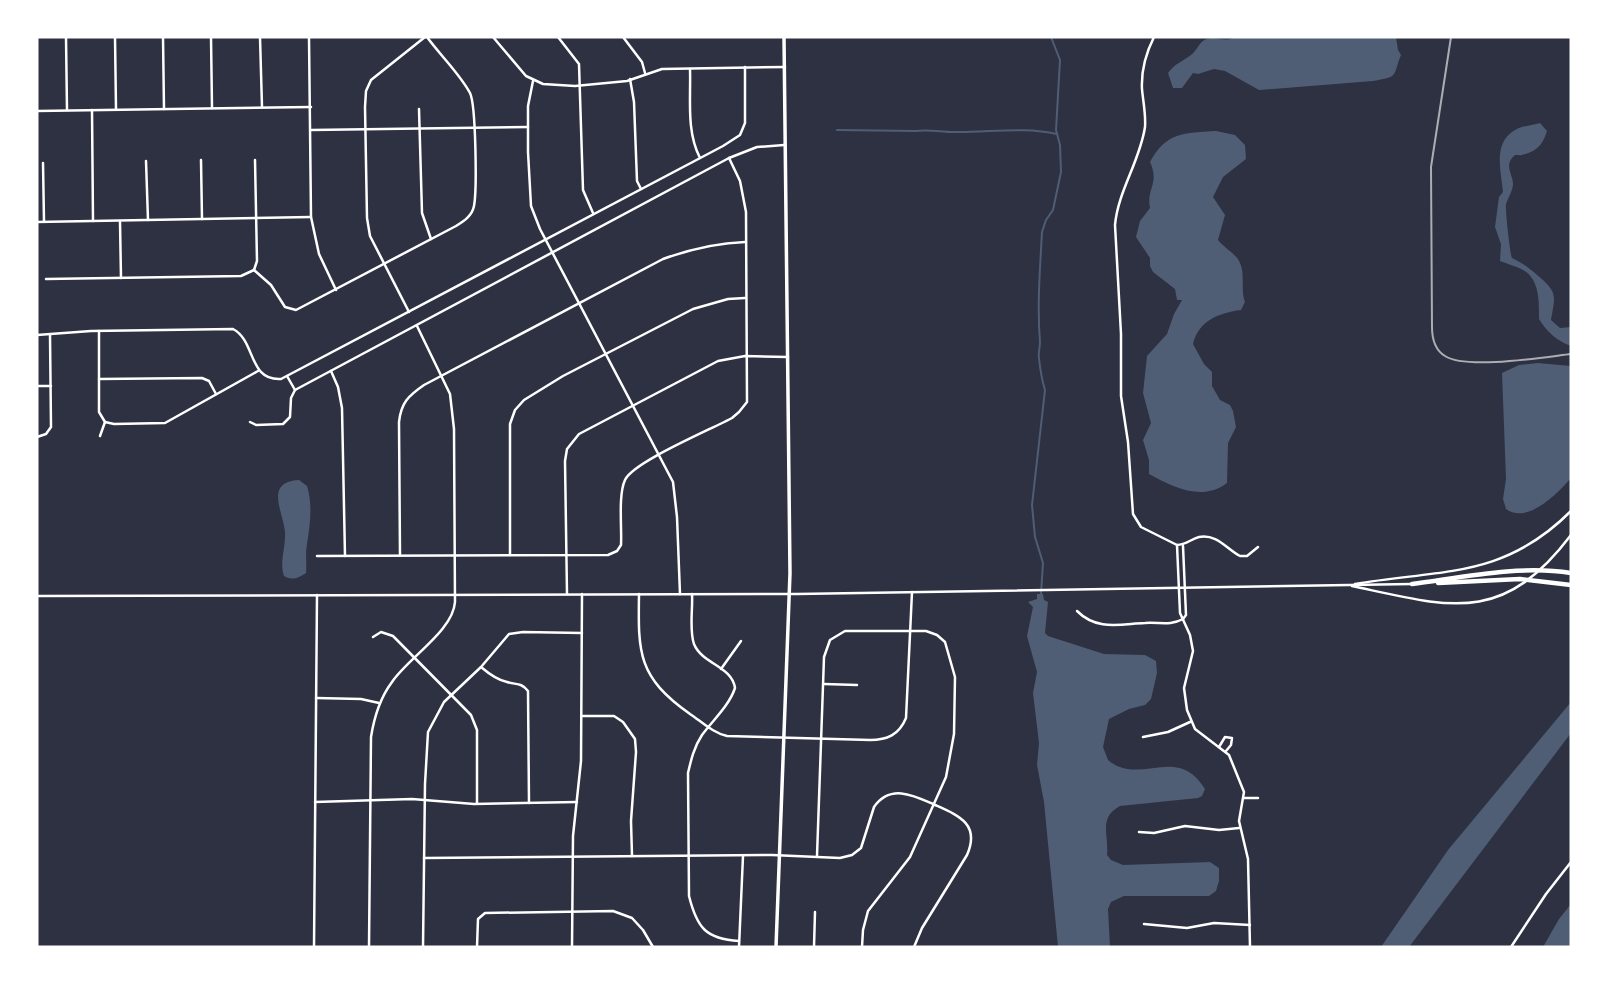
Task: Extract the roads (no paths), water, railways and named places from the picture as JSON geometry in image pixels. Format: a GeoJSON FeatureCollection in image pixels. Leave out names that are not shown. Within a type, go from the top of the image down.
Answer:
{"type":"FeatureCollection","features":[{"type":"Feature","properties":{"kind":"highway"},"geometry":{"type":"LineString","coordinates":[[1412,584],[1486,573],[1545,570],[1571,573]]}},
{"type":"Feature","properties":{"kind":"highway"},"geometry":{"type":"LineString","coordinates":[[1412,584],[1539,580],[1571,585]]}},
{"type":"Feature","properties":{"kind":"main road"},"geometry":{"type":"LineString","coordinates":[[776,947],[789,594],[784,37]]}},
{"type":"Feature","properties":{"kind":"street"},"geometry":{"type":"LineString","coordinates":[[66,37],[67,110]]}},
{"type":"Feature","properties":{"kind":"street"},"geometry":{"type":"LineString","coordinates":[[115,37],[116,109]]}},
{"type":"Feature","properties":{"kind":"street"},"geometry":{"type":"LineString","coordinates":[[163,37],[164,108]]}},
{"type":"Feature","properties":{"kind":"street"},"geometry":{"type":"LineString","coordinates":[[211,37],[212,108]]}},
{"type":"Feature","properties":{"kind":"street"},"geometry":{"type":"LineString","coordinates":[[260,37],[262,107]]}},
{"type":"Feature","properties":{"kind":"street"},"geometry":{"type":"LineString","coordinates":[[309,37],[311,217],[319,254],[336,290]]}},
{"type":"Feature","properties":{"kind":"street"},"geometry":{"type":"LineString","coordinates":[[254,270],[271,285],[285,307],[290,310],[301,309],[384,264],[465,221],[472,211],[474,186],[471,94],[426,37],[371,80],[366,91],[367,218],[370,236],[384,264],[409,312]]}},
{"type":"Feature","properties":{"kind":"street"},"geometry":{"type":"LineString","coordinates":[[493,37],[520,71],[533,81],[552,85],[580,85],[630,79],[662,69],[785,67]]}},
{"type":"Feature","properties":{"kind":"street"},"geometry":{"type":"LineString","coordinates":[[558,37],[579,64],[583,190],[593,214]]}},
{"type":"Feature","properties":{"kind":"street"},"geometry":{"type":"LineString","coordinates":[[622,37],[642,62],[645,73]]}},
{"type":"Feature","properties":{"kind":"street"},"geometry":{"type":"LineString","coordinates":[[1154,37],[1142,77],[1144,128],[1136,162],[1119,204],[1115,225],[1121,334],[1120,383],[1134,517],[1141,527],[1177,545],[1183,545],[1197,537],[1211,538],[1224,543],[1240,556],[1247,556],[1258,547]]}},
{"type":"Feature","properties":{"kind":"street"},"geometry":{"type":"LineString","coordinates":[[37,335],[99,331],[233,329],[242,335],[258,371],[270,379],[281,379],[740,135],[745,123],[745,67]]}},
{"type":"Feature","properties":{"kind":"street"},"geometry":{"type":"LineString","coordinates":[[690,68],[691,127],[693,145],[700,158]]}},
{"type":"Feature","properties":{"kind":"street"},"geometry":{"type":"LineString","coordinates":[[630,79],[635,102],[637,181],[641,189]]}},
{"type":"Feature","properties":{"kind":"street"},"geometry":{"type":"LineString","coordinates":[[533,81],[527,106],[531,206],[545,240],[673,482],[680,594]]}},
{"type":"Feature","properties":{"kind":"street"},"geometry":{"type":"LineString","coordinates":[[37,111],[311,107]]}},
{"type":"Feature","properties":{"kind":"street"},"geometry":{"type":"LineString","coordinates":[[419,109],[422,213],[431,239]]}},
{"type":"Feature","properties":{"kind":"street"},"geometry":{"type":"LineString","coordinates":[[92,110],[93,221]]}},
{"type":"Feature","properties":{"kind":"street"},"geometry":{"type":"LineString","coordinates":[[311,130],[528,127]]}},
{"type":"Feature","properties":{"kind":"street"},"geometry":{"type":"LineString","coordinates":[[250,422],[256,425],[283,424],[290,417],[291,398],[295,390],[729,159],[757,147],[785,145]]}},
{"type":"Feature","properties":{"kind":"street"},"geometry":{"type":"LineString","coordinates":[[317,556],[608,555],[617,551],[621,545],[623,483],[634,470],[739,412],[748,396],[746,212],[740,181],[729,159]]}},
{"type":"Feature","properties":{"kind":"street"},"geometry":{"type":"LineString","coordinates":[[201,160],[202,219]]}},
{"type":"Feature","properties":{"kind":"street"},"geometry":{"type":"LineString","coordinates":[[46,279],[241,276],[254,270],[257,261],[255,160]]}},
{"type":"Feature","properties":{"kind":"street"},"geometry":{"type":"LineString","coordinates":[[146,162],[148,220]]}},
{"type":"Feature","properties":{"kind":"street"},"geometry":{"type":"LineString","coordinates":[[43,163],[44,222]]}},
{"type":"Feature","properties":{"kind":"street"},"geometry":{"type":"LineString","coordinates":[[37,222],[311,217]]}},
{"type":"Feature","properties":{"kind":"street"},"geometry":{"type":"LineString","coordinates":[[120,220],[121,278]]}},
{"type":"Feature","properties":{"kind":"street"},"geometry":{"type":"LineString","coordinates":[[400,555],[400,410],[409,396],[663,259],[724,242],[746,242]]}},
{"type":"Feature","properties":{"kind":"street"},"geometry":{"type":"LineString","coordinates":[[510,555],[510,424],[515,410],[533,393],[693,309],[728,299],[747,298]]}},
{"type":"Feature","properties":{"kind":"street"},"geometry":{"type":"LineString","coordinates":[[369,947],[371,737],[380,704],[392,682],[452,617],[455,595],[454,429],[450,394],[417,326]]}},
{"type":"Feature","properties":{"kind":"street"},"geometry":{"type":"LineString","coordinates":[[99,331],[99,412],[105,422],[165,423],[258,371]]}},
{"type":"Feature","properties":{"kind":"street"},"geometry":{"type":"LineString","coordinates":[[37,437],[43,436],[51,427],[50,335]]}},
{"type":"Feature","properties":{"kind":"street"},"geometry":{"type":"LineString","coordinates":[[566,594],[565,461],[567,449],[579,434],[718,361],[748,356],[788,357]]}},
{"type":"Feature","properties":{"kind":"street"},"geometry":{"type":"LineString","coordinates":[[331,371],[338,387],[342,408],[345,556]]}},
{"type":"Feature","properties":{"kind":"street"},"geometry":{"type":"LineString","coordinates":[[287,376],[295,390]]}},
{"type":"Feature","properties":{"kind":"street"},"geometry":{"type":"LineString","coordinates":[[99,379],[202,378],[209,381],[216,394]]}},
{"type":"Feature","properties":{"kind":"street"},"geometry":{"type":"LineString","coordinates":[[37,386],[51,386]]}},
{"type":"Feature","properties":{"kind":"street"},"geometry":{"type":"LineString","coordinates":[[100,436],[105,422]]}},
{"type":"Feature","properties":{"kind":"street"},"geometry":{"type":"LineString","coordinates":[[1346,585],[1485,565],[1531,545],[1571,511]]}},
{"type":"Feature","properties":{"kind":"street"},"geometry":{"type":"LineString","coordinates":[[1346,585],[1428,603],[1446,605],[1476,602],[1508,592],[1527,582],[1549,564],[1571,535]]}},
{"type":"Feature","properties":{"kind":"street"},"geometry":{"type":"LineString","coordinates":[[1177,545],[1180,613],[1190,635],[1193,651],[1184,695],[1190,722],[1195,729],[1226,751],[1242,786],[1244,798],[1239,828],[1248,859],[1250,947]]}},
{"type":"Feature","properties":{"kind":"street"},"geometry":{"type":"LineString","coordinates":[[1077,611],[1086,619],[1115,626],[1146,622],[1171,624],[1183,619],[1186,615],[1186,586],[1183,545]]}},
{"type":"Feature","properties":{"kind":"street"},"geometry":{"type":"LineString","coordinates":[[37,596],[789,594],[1412,584]]}},
{"type":"Feature","properties":{"kind":"street"},"geometry":{"type":"LineString","coordinates":[[639,594],[640,648],[648,672],[655,684],[709,727],[727,736],[878,740],[893,736],[904,723],[907,711],[912,592]]}},
{"type":"Feature","properties":{"kind":"street"},"geometry":{"type":"LineString","coordinates":[[572,947],[573,857],[581,761],[582,594]]}},
{"type":"Feature","properties":{"kind":"street"},"geometry":{"type":"LineString","coordinates":[[692,594],[694,642],[700,653],[732,678],[734,691],[696,747],[688,773],[689,896],[707,933],[715,939],[739,941]]}},
{"type":"Feature","properties":{"kind":"street"},"geometry":{"type":"LineString","coordinates":[[314,947],[317,596]]}},
{"type":"Feature","properties":{"kind":"street"},"geometry":{"type":"LineString","coordinates":[[817,856],[825,649],[833,636],[849,630],[932,632],[942,638],[950,654],[955,677],[953,749],[948,770],[910,857],[868,911],[862,947]]}},
{"type":"Feature","properties":{"kind":"street"},"geometry":{"type":"LineString","coordinates":[[373,637],[381,632],[390,633],[475,722],[477,803]]}},
{"type":"Feature","properties":{"kind":"street"},"geometry":{"type":"LineString","coordinates":[[423,947],[428,732],[438,711],[509,634],[582,633]]}},
{"type":"Feature","properties":{"kind":"street"},"geometry":{"type":"LineString","coordinates":[[721,669],[741,641]]}},
{"type":"Feature","properties":{"kind":"street"},"geometry":{"type":"LineString","coordinates":[[481,667],[497,678],[520,684],[528,691],[529,803]]}},
{"type":"Feature","properties":{"kind":"street"},"geometry":{"type":"LineString","coordinates":[[824,684],[857,685]]}},
{"type":"Feature","properties":{"kind":"street"},"geometry":{"type":"LineString","coordinates":[[316,698],[361,699],[380,704]]}},
{"type":"Feature","properties":{"kind":"street"},"geometry":{"type":"LineString","coordinates":[[581,716],[614,716],[623,722],[635,739],[632,856]]}},
{"type":"Feature","properties":{"kind":"street"},"geometry":{"type":"LineString","coordinates":[[1143,737],[1168,732],[1190,722]]}},
{"type":"Feature","properties":{"kind":"street"},"geometry":{"type":"LineString","coordinates":[[1219,747],[1225,737],[1232,738],[1226,751]]}},
{"type":"Feature","properties":{"kind":"street"},"geometry":{"type":"LineString","coordinates":[[424,858],[846,857],[857,852],[864,842],[874,807],[889,794],[908,794],[962,818],[969,830],[971,841],[967,855],[914,947]]}},
{"type":"Feature","properties":{"kind":"street"},"geometry":{"type":"LineString","coordinates":[[1244,798],[1258,798]]}},
{"type":"Feature","properties":{"kind":"street"},"geometry":{"type":"LineString","coordinates":[[315,802],[577,802]]}},
{"type":"Feature","properties":{"kind":"street"},"geometry":{"type":"LineString","coordinates":[[1139,832],[1154,833],[1185,826],[1219,830],[1239,828]]}},
{"type":"Feature","properties":{"kind":"street"},"geometry":{"type":"LineString","coordinates":[[739,947],[743,856]]}},
{"type":"Feature","properties":{"kind":"street"},"geometry":{"type":"LineString","coordinates":[[1511,947],[1571,862]]}},
{"type":"Feature","properties":{"kind":"street"},"geometry":{"type":"LineString","coordinates":[[477,947],[478,919],[485,913],[613,911],[625,914],[643,930],[653,947]]}},
{"type":"Feature","properties":{"kind":"street"},"geometry":{"type":"LineString","coordinates":[[814,947],[815,912]]}},
{"type":"Feature","properties":{"kind":"street"},"geometry":{"type":"LineString","coordinates":[[1144,924],[1187,928],[1214,923],[1250,925]]}},
{"type":"Feature","properties":{"kind":"water"},"geometry":{"type":"Polygon","coordinates":[[[1396,37],[1401,55],[1394,74],[1373,81],[1259,90],[1225,71],[1214,69],[1193,73],[1182,88],[1173,88],[1168,73],[1202,42],[1211,38],[1396,37]]]}},
{"type":"Feature","properties":{"kind":"water"},"geometry":{"type":"Polygon","coordinates":[[[1540,123],[1547,131],[1541,144],[1532,152],[1515,156],[1509,165],[1513,184],[1506,204],[1510,248],[1512,258],[1530,269],[1551,289],[1554,298],[1551,320],[1560,328],[1571,327],[1571,346],[1561,342],[1539,319],[1536,285],[1529,274],[1500,261],[1501,244],[1495,227],[1499,197],[1503,192],[1500,157],[1504,141],[1517,129],[1540,123]]]}},
{"type":"Feature","properties":{"kind":"water"},"geometry":{"type":"Polygon","coordinates":[[[1216,131],[1235,135],[1245,145],[1246,159],[1223,177],[1213,197],[1225,215],[1218,240],[1239,261],[1245,302],[1241,310],[1225,313],[1205,323],[1193,344],[1204,364],[1212,372],[1212,386],[1220,400],[1230,405],[1236,427],[1228,443],[1227,483],[1217,489],[1198,492],[1178,488],[1149,474],[1149,460],[1143,440],[1151,423],[1143,393],[1147,356],[1167,334],[1182,300],[1177,300],[1175,289],[1153,272],[1150,258],[1136,237],[1140,221],[1150,208],[1154,176],[1150,162],[1156,152],[1177,136],[1216,131]]]}},
{"type":"Feature","properties":{"kind":"water"},"geometry":{"type":"Polygon","coordinates":[[[1538,363],[1571,366],[1571,478],[1542,505],[1523,513],[1514,513],[1506,509],[1503,499],[1506,479],[1502,373],[1519,365],[1538,363]]]}},
{"type":"Feature","properties":{"kind":"water"},"geometry":{"type":"Polygon","coordinates":[[[299,480],[307,486],[310,515],[306,573],[293,579],[284,576],[282,560],[285,532],[278,499],[282,486],[299,480]]]}},
{"type":"Feature","properties":{"kind":"water"},"geometry":{"type":"Polygon","coordinates":[[[1037,594],[1043,594],[1044,600],[1048,602],[1045,633],[1048,636],[1104,654],[1145,655],[1156,661],[1157,673],[1151,699],[1145,705],[1109,719],[1103,747],[1108,760],[1120,767],[1133,769],[1183,769],[1194,776],[1205,789],[1198,798],[1120,806],[1109,816],[1106,827],[1107,855],[1111,860],[1123,865],[1210,862],[1219,868],[1216,891],[1209,896],[1124,896],[1111,902],[1108,909],[1110,947],[1058,947],[1044,802],[1037,765],[1039,743],[1033,693],[1037,672],[1027,636],[1033,607],[1028,602],[1037,599],[1037,594]]]}},
{"type":"Feature","properties":{"kind":"water"},"geometry":{"type":"Polygon","coordinates":[[[1571,702],[1571,733],[1409,947],[1381,947],[1448,850],[1571,702]]]}},
{"type":"Feature","properties":{"kind":"water"},"geometry":{"type":"Polygon","coordinates":[[[1571,904],[1571,947],[1543,947],[1559,919],[1571,904]]]}},
{"type":"Feature","properties":{"kind":"waterway"},"geometry":{"type":"LineString","coordinates":[[1041,594],[1043,563],[1035,537],[1032,505],[1045,390],[1039,356],[1040,274],[1042,232],[1053,210],[1061,172],[1060,145],[1056,130],[1060,60],[1051,37]]}},
{"type":"Feature","properties":{"kind":"waterway"},"geometry":{"type":"LineString","coordinates":[[837,130],[1018,130],[1057,134]]}},
{"type":"Feature","properties":{"kind":"railway"},"geometry":{"type":"LineString","coordinates":[[1451,37],[1431,167],[1432,327],[1435,344],[1445,356],[1470,362],[1571,354]]}}]}
